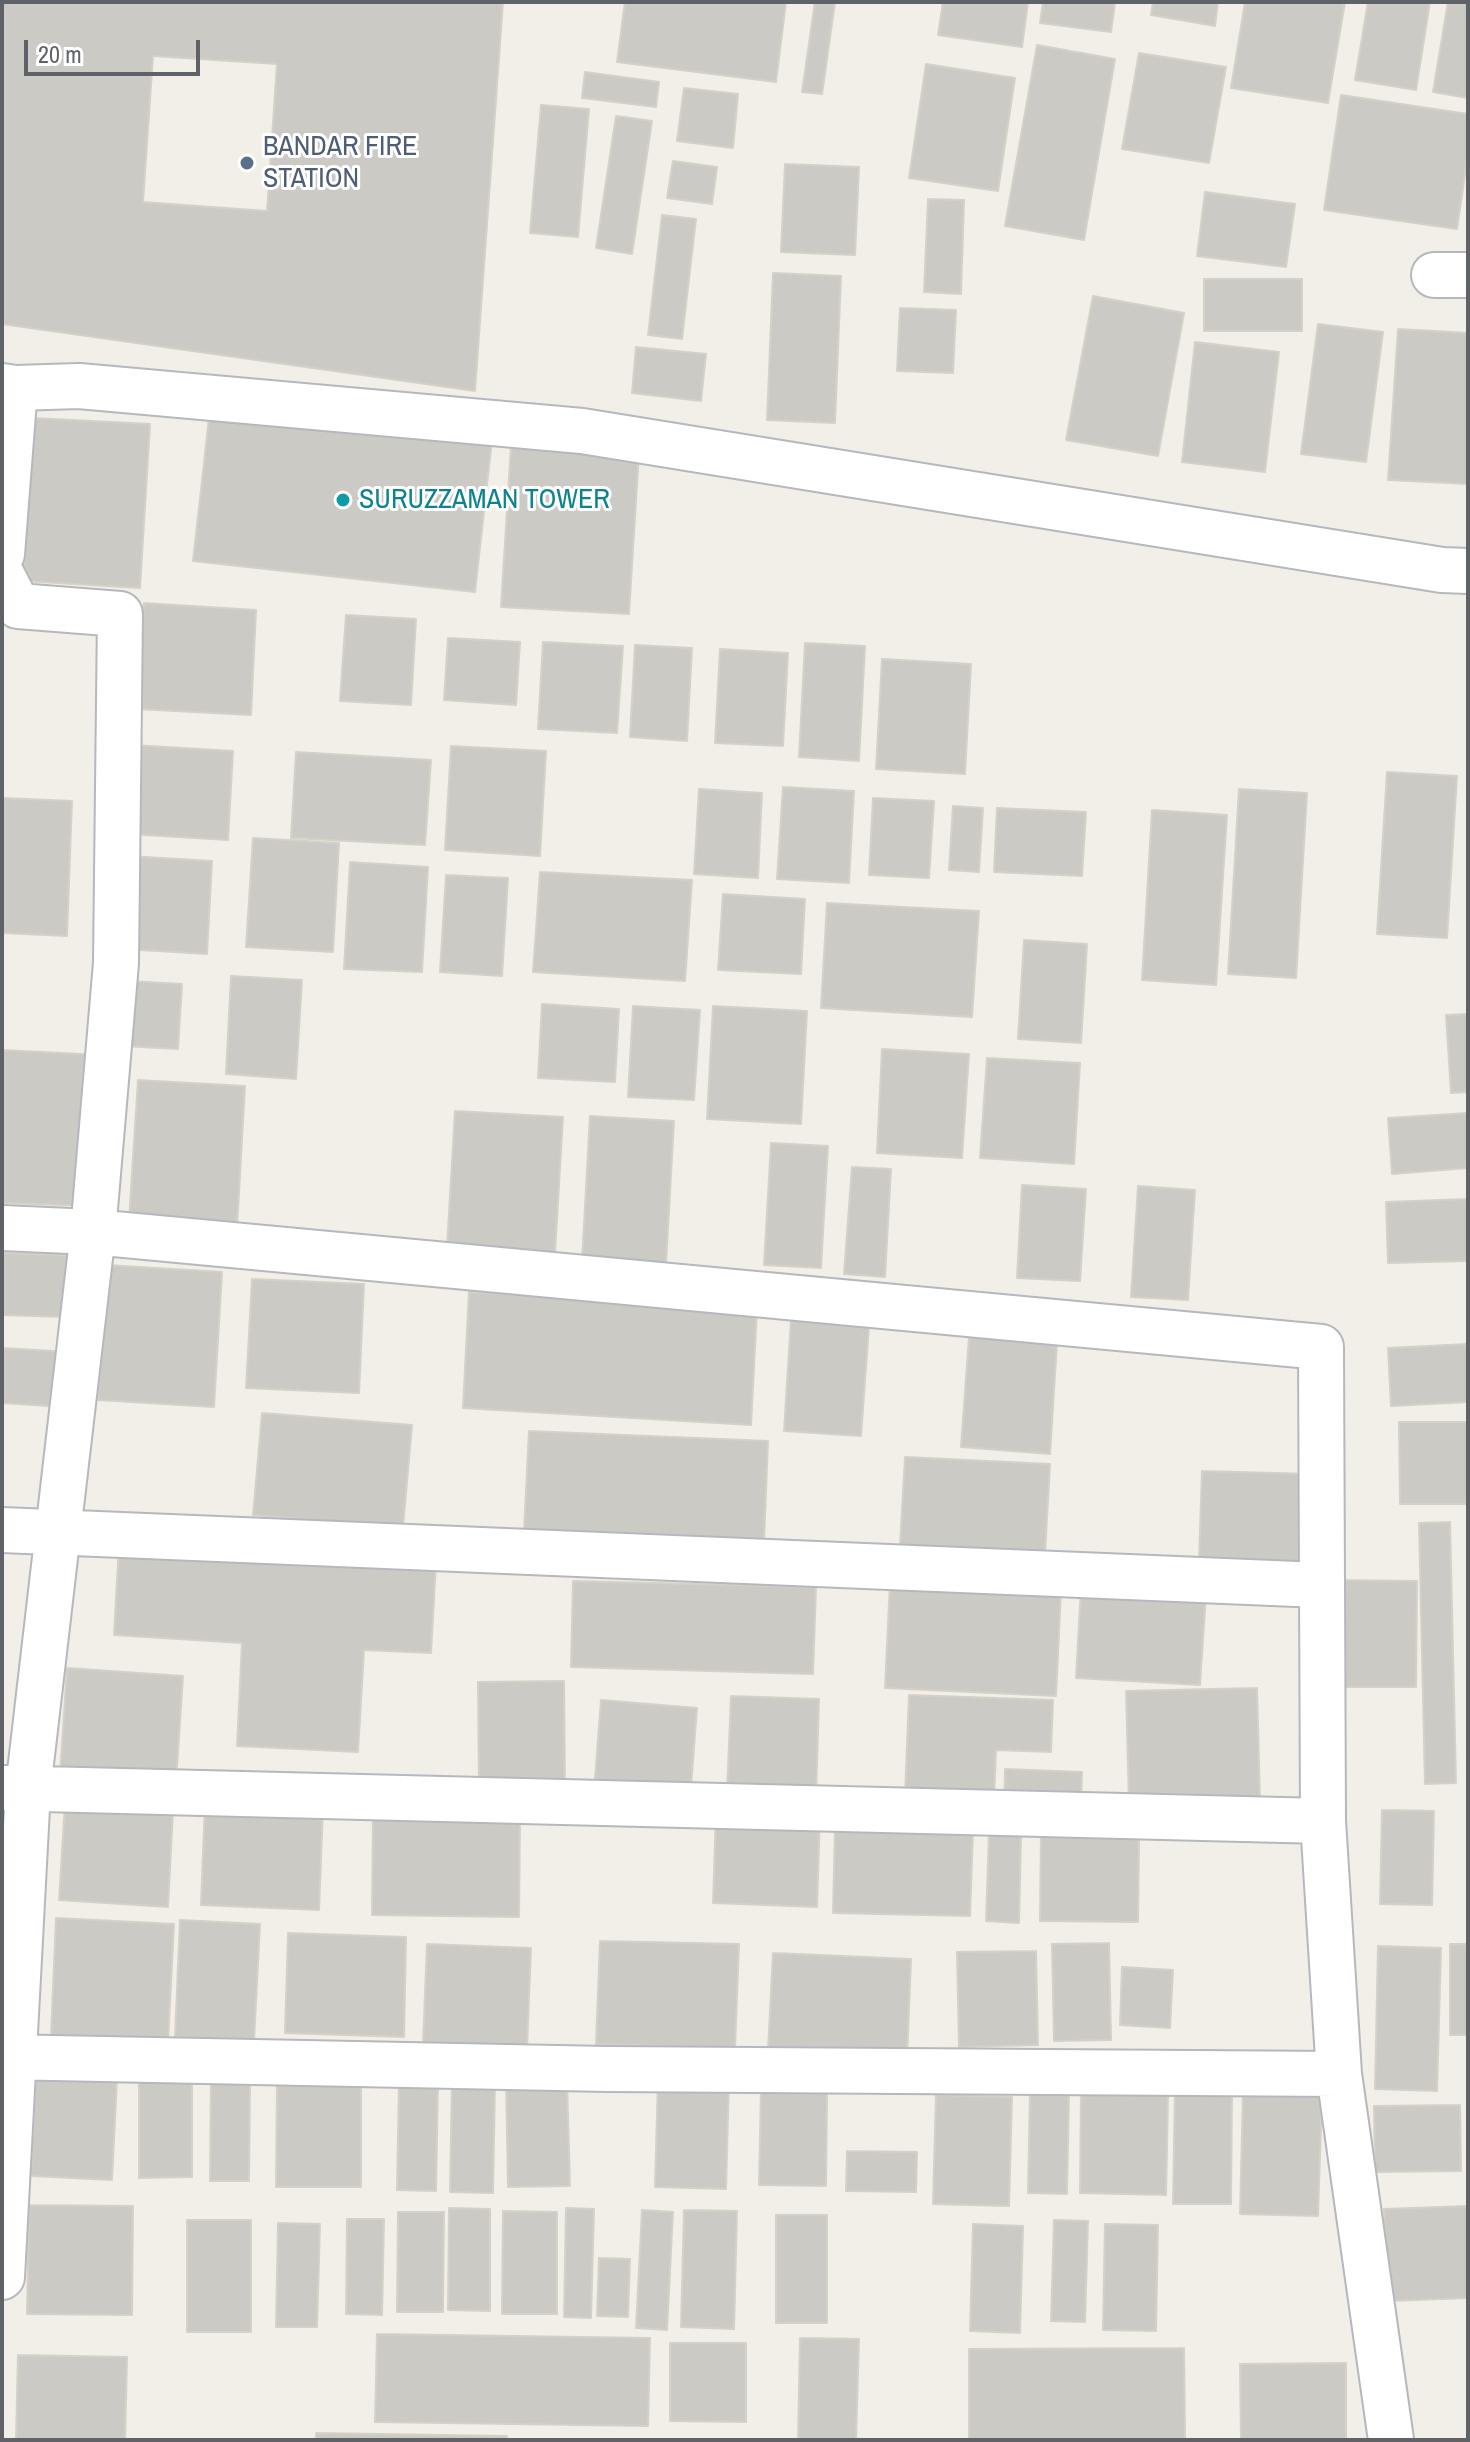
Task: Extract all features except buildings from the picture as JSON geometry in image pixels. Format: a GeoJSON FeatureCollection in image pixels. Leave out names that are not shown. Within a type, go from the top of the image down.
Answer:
{"type":"FeatureCollection","features":[{"type":"Feature","properties":{"kind":"street"},"geometry":{"type":"LineString","coordinates":[[2,554],[8,387],[79,386],[582,431],[1427,567],[1468,571]]}},
{"type":"Feature","properties":{"kind":"street"},"geometry":{"type":"LineString","coordinates":[[2,575],[18,606],[120,614],[116,963],[93,1232],[60,1534],[15,1789],[2,2277]]}},
{"type":"Feature","properties":{"kind":"street"},"geometry":{"type":"LineString","coordinates":[[2,1228],[93,1232],[1321,1347],[1323,1821],[1339,2074],[1391,2440]]}},
{"type":"Feature","properties":{"kind":"street"},"geometry":{"type":"LineString","coordinates":[[2,1530],[1320,1585]]}},
{"type":"Feature","properties":{"kind":"street"},"geometry":{"type":"LineString","coordinates":[[15,1789],[1323,1821]]}},
{"type":"Feature","properties":{"kind":"street"},"geometry":{"type":"LineString","coordinates":[[8,2057],[593,2068],[1339,2074]]}},
{"type":"Feature","properties":{"kind":"place","name":"BANDAR FIRE STATION"},"geometry":{"type":"Point","coordinates":[247,163]}},
{"type":"Feature","properties":{"kind":"place","name":"SURUZZAMAN TOWER"},"geometry":{"type":"Point","coordinates":[343,500]}}]}
